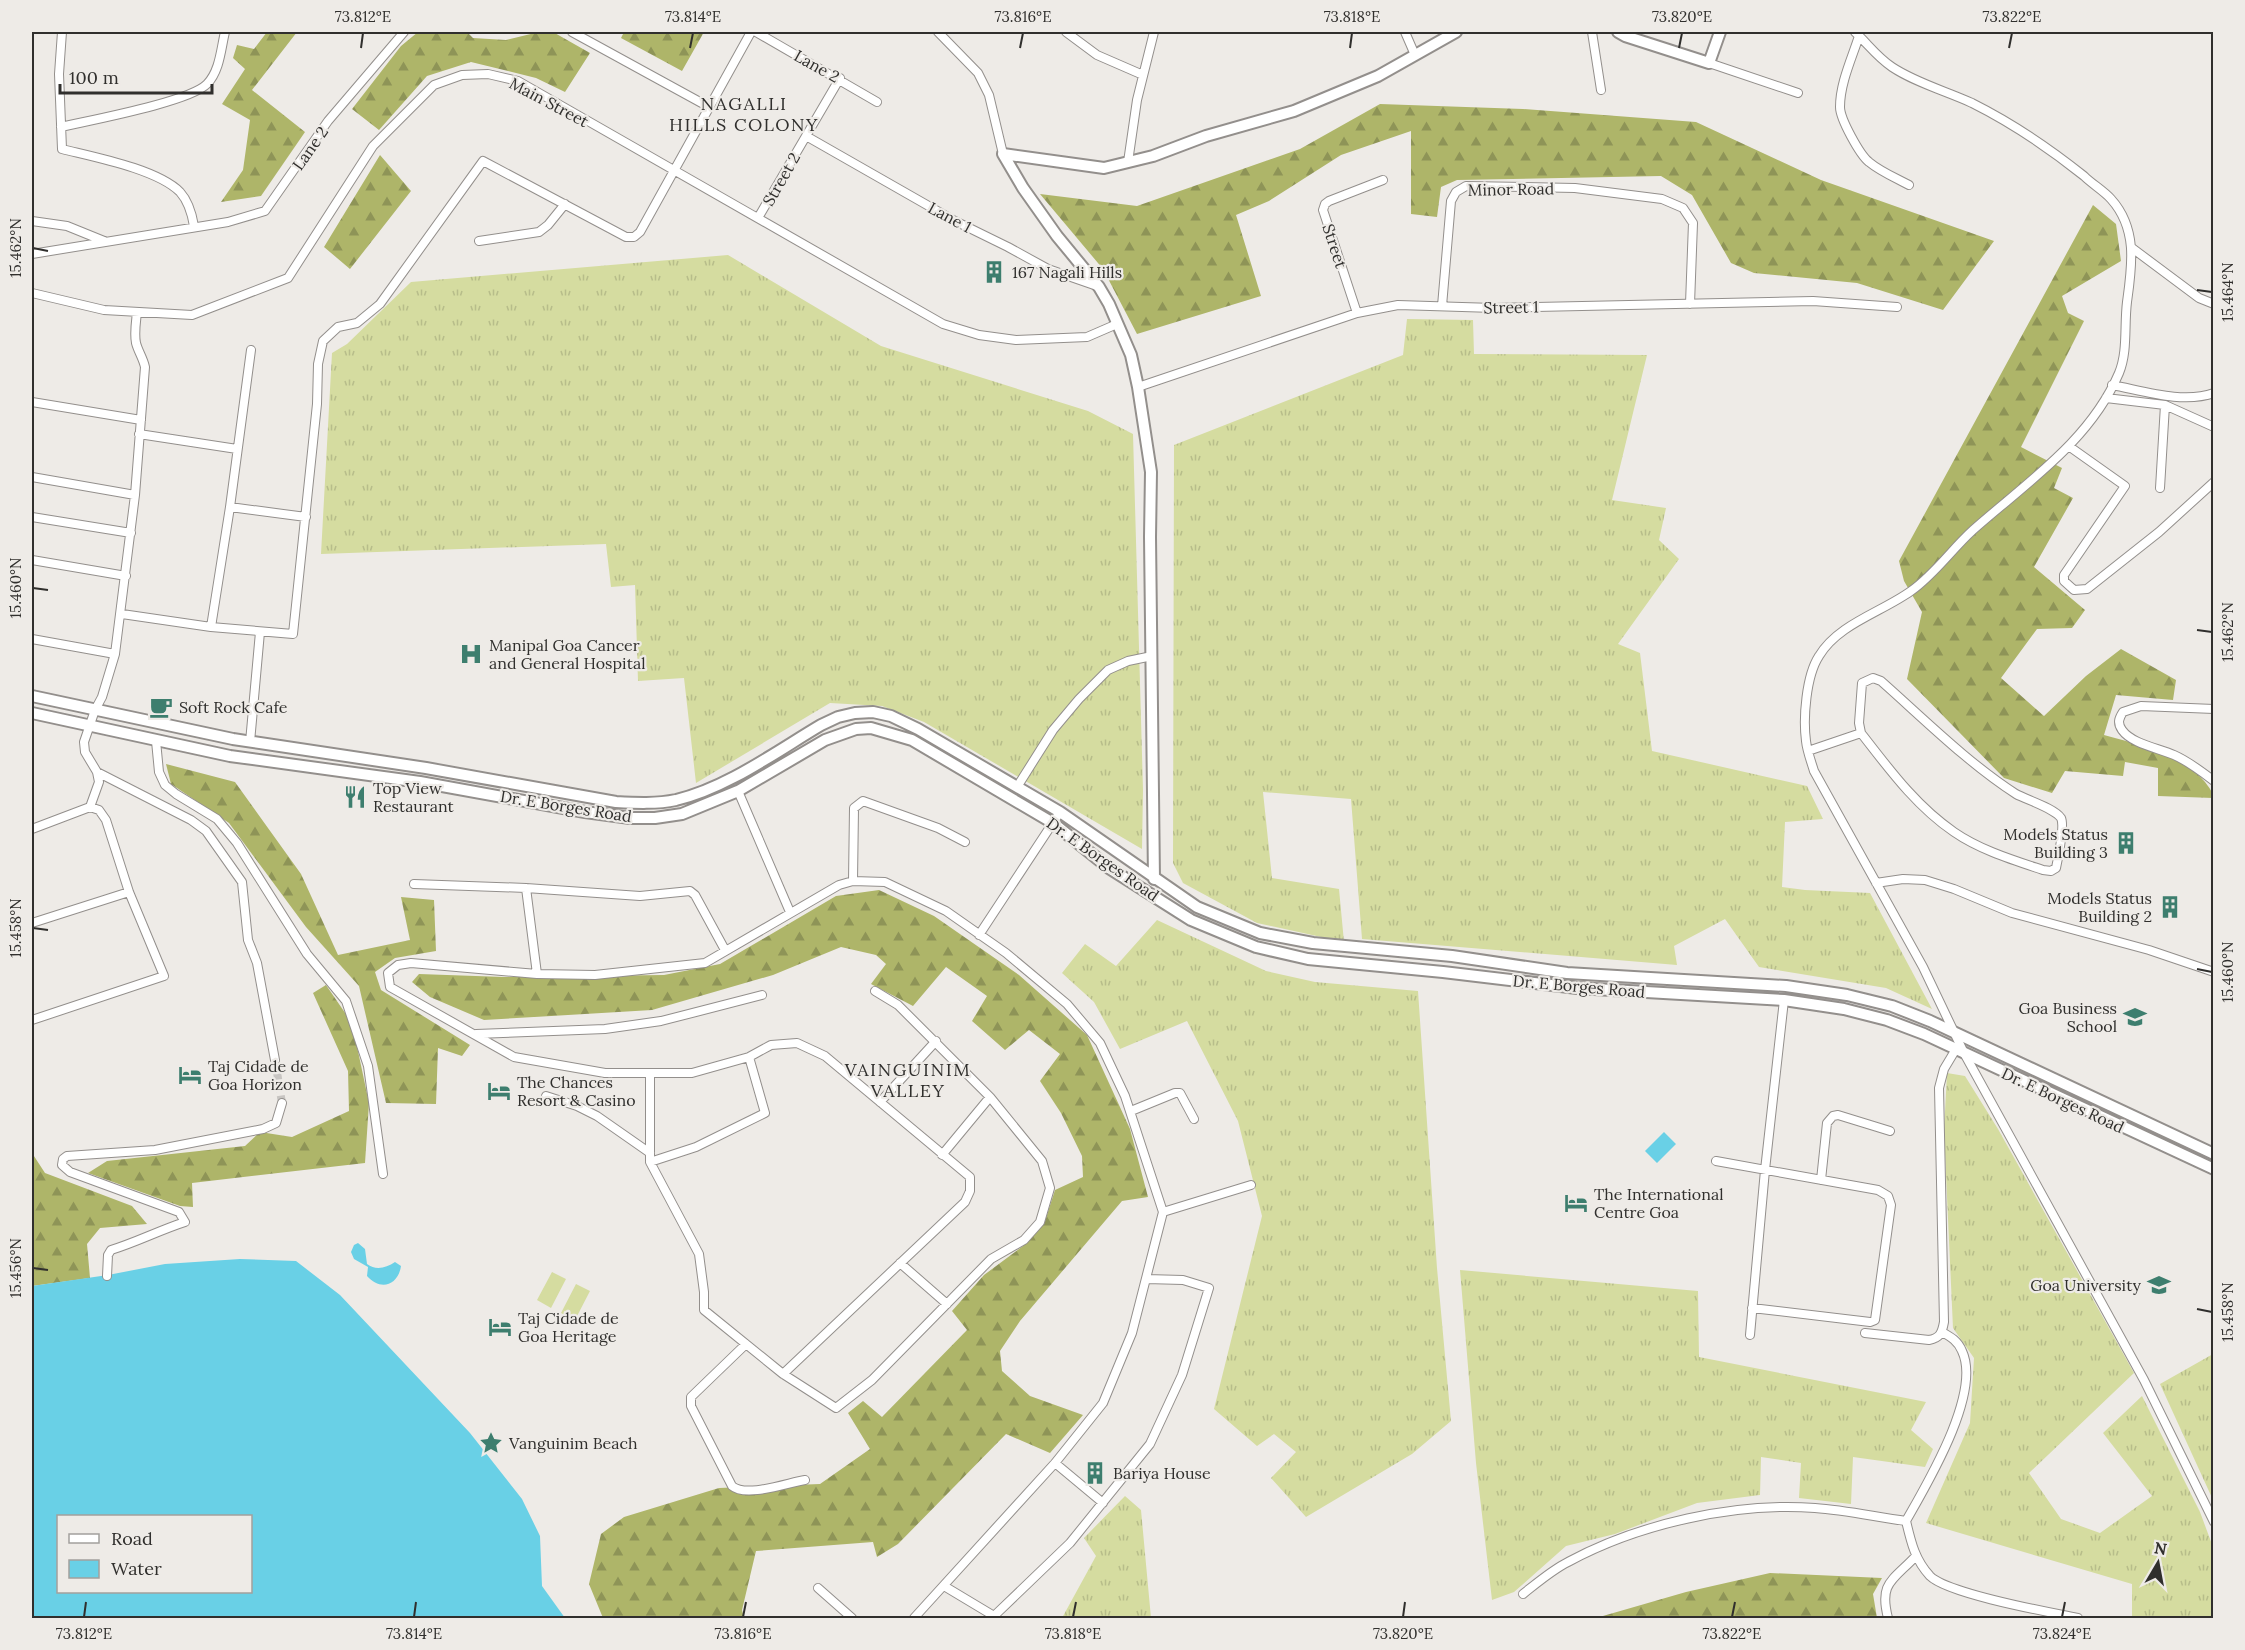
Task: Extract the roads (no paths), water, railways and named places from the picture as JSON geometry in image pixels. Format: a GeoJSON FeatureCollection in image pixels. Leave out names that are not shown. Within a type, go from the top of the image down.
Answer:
{"type":"FeatureCollection","features":[{"type":"Feature","properties":{"kind":"main road"},"geometry":{"type":"LineString","coordinates":[[1003,154],[1104,168],[1153,156],[1206,136],[1294,111],[1378,76],[1456,32]]}},
{"type":"Feature","properties":{"kind":"main road"},"geometry":{"type":"LineString","coordinates":[[1618,32],[1709,63],[1720,32]]}},
{"type":"Feature","properties":{"kind":"main road"},"geometry":{"type":"LineString","coordinates":[[1003,154],[1023,188],[1057,236],[1099,287],[1109,304],[1131,355],[1138,387],[1151,472],[1155,879]]}},
{"type":"Feature","properties":{"kind":"main road","name":"Dr. E Borges Road"},"geometry":{"type":"LineString","coordinates":[[32,696],[249,742],[426,768],[616,802],[643,804],[676,800],[720,783],[838,717],[873,712],[891,716],[918,729],[1060,812],[1197,907],[1260,933],[1313,944],[1452,956],[1568,972],[1786,986],[1847,995],[1892,1006],[1956,1033],[2214,1154]]}},
{"type":"Feature","properties":{"kind":"main road","name":"Dr. E Borges Road"},"geometry":{"type":"LineString","coordinates":[[32,713],[231,756],[423,782],[630,818],[655,818],[682,814],[738,791],[825,740],[856,729],[871,728],[912,740],[1053,823],[1109,868],[1191,920],[1266,950],[1308,959],[1577,988],[1785,1000],[1844,1009],[1887,1020],[1924,1034],[2214,1169]]}},
{"type":"Feature","properties":{"kind":"street"},"geometry":{"type":"LineString","coordinates":[[63,32],[59,74],[62,149],[122,164],[167,182],[180,193],[191,210],[194,226]]}},
{"type":"Feature","properties":{"kind":"street"},"geometry":{"type":"LineString","coordinates":[[61,127],[185,97],[207,84],[217,67],[225,32]]}},
{"type":"Feature","properties":{"kind":"street","name":"Lane 2"},"geometry":{"type":"LineString","coordinates":[[32,254],[228,222],[265,211],[328,121],[404,32]]}},
{"type":"Feature","properties":{"kind":"street"},"geometry":{"type":"LineString","coordinates":[[572,32],[709,107]]}},
{"type":"Feature","properties":{"kind":"street"},"geometry":{"type":"LineString","coordinates":[[122,614],[211,627],[293,634],[306,517],[318,364],[323,341],[338,327],[357,323],[380,304],[483,161],[626,237],[634,237],[640,232],[675,172],[751,32]]}},
{"type":"Feature","properties":{"kind":"street","name":"Lane 2"},"geometry":{"type":"LineString","coordinates":[[756,32],[840,78],[877,102]]}},
{"type":"Feature","properties":{"kind":"street"},"geometry":{"type":"LineString","coordinates":[[938,32],[978,73],[989,95],[1003,154]]}},
{"type":"Feature","properties":{"kind":"street"},"geometry":{"type":"LineString","coordinates":[[1066,32],[1097,55],[1143,75]]}},
{"type":"Feature","properties":{"kind":"street"},"geometry":{"type":"LineString","coordinates":[[1128,162],[1137,100],[1154,32]]}},
{"type":"Feature","properties":{"kind":"street"},"geometry":{"type":"LineString","coordinates":[[1405,32],[1414,55]]}},
{"type":"Feature","properties":{"kind":"street"},"geometry":{"type":"LineString","coordinates":[[1592,32],[1601,90]]}},
{"type":"Feature","properties":{"kind":"street"},"geometry":{"type":"LineString","coordinates":[[1857,34],[1839,108],[1844,124],[1864,158],[1872,165],[1909,185]]}},
{"type":"Feature","properties":{"kind":"street"},"geometry":{"type":"LineString","coordinates":[[1857,34],[1873,52],[1894,69],[1972,104],[2018,128],[2056,154],[2112,199],[2127,226],[2132,248],[2124,355],[2119,372],[2106,398],[2070,447],[1971,532],[1928,578],[1907,594],[1838,634],[1818,656],[1808,684],[1806,741],[1814,771],[1923,967],[1956,1033],[1960,1051],[2144,1380],[2214,1522]]}},
{"type":"Feature","properties":{"kind":"street"},"geometry":{"type":"LineString","coordinates":[[1709,63],[1798,93]]}},
{"type":"Feature","properties":{"kind":"street","name":"Main Street"},"geometry":{"type":"LineString","coordinates":[[32,292],[104,310],[192,315],[288,278],[373,146],[434,85],[462,75],[488,74],[518,81],[943,324],[979,335],[1016,340],[1087,337],[1118,324]]}},
{"type":"Feature","properties":{"kind":"street","name":"Street 2"},"geometry":{"type":"LineString","coordinates":[[758,218],[840,78]]}},
{"type":"Feature","properties":{"kind":"street","name":"Lane 1"},"geometry":{"type":"LineString","coordinates":[[806,136],[956,221],[1047,269],[1099,287]]}},
{"type":"Feature","properties":{"kind":"street","name":"Street"},"geometry":{"type":"LineString","coordinates":[[1357,313],[1323,210],[1329,201],[1383,180]]}},
{"type":"Feature","properties":{"kind":"street","name":"Minor Road"},"geometry":{"type":"LineString","coordinates":[[1442,306],[1451,201],[1456,192],[1466,186],[1575,188],[1662,199],[1683,208],[1693,223],[1690,304]]}},
{"type":"Feature","properties":{"kind":"street"},"geometry":{"type":"LineString","coordinates":[[479,241],[539,232],[548,225],[565,204]]}},
{"type":"Feature","properties":{"kind":"street"},"geometry":{"type":"LineString","coordinates":[[32,221],[68,226],[105,241]]}},
{"type":"Feature","properties":{"kind":"street"},"geometry":{"type":"LineString","coordinates":[[2132,248],[2199,298],[2214,304]]}},
{"type":"Feature","properties":{"kind":"street","name":"Street 1"},"geometry":{"type":"LineString","coordinates":[[1138,387],[1357,313],[1398,305],[1494,308],[1813,301],[1897,307]]}},
{"type":"Feature","properties":{"kind":"street"},"geometry":{"type":"LineString","coordinates":[[90,807],[99,782],[98,772],[85,752],[84,742],[102,697],[115,654],[122,614],[135,495],[145,367],[135,333],[137,312]]}},
{"type":"Feature","properties":{"kind":"street"},"geometry":{"type":"LineString","coordinates":[[211,627],[230,507],[250,350]]}},
{"type":"Feature","properties":{"kind":"street"},"geometry":{"type":"LineString","coordinates":[[2112,385],[2182,397],[2201,398],[2214,393]]}},
{"type":"Feature","properties":{"kind":"street"},"geometry":{"type":"LineString","coordinates":[[2106,398],[2165,405],[2214,427]]}},
{"type":"Feature","properties":{"kind":"street"},"geometry":{"type":"LineString","coordinates":[[32,402],[141,420]]}},
{"type":"Feature","properties":{"kind":"street"},"geometry":{"type":"LineString","coordinates":[[2160,489],[2165,405]]}},
{"type":"Feature","properties":{"kind":"street"},"geometry":{"type":"LineString","coordinates":[[140,434],[237,449]]}},
{"type":"Feature","properties":{"kind":"street"},"geometry":{"type":"LineString","coordinates":[[2070,447],[2125,486],[2064,575],[2064,581],[2074,590],[2087,589],[2159,532],[2214,482]]}},
{"type":"Feature","properties":{"kind":"street"},"geometry":{"type":"LineString","coordinates":[[32,477],[135,495]]}},
{"type":"Feature","properties":{"kind":"street"},"geometry":{"type":"LineString","coordinates":[[230,507],[306,517]]}},
{"type":"Feature","properties":{"kind":"street"},"geometry":{"type":"LineString","coordinates":[[32,517],[131,533]]}},
{"type":"Feature","properties":{"kind":"street"},"geometry":{"type":"LineString","coordinates":[[32,560],[126,576]]}},
{"type":"Feature","properties":{"kind":"street"},"geometry":{"type":"LineString","coordinates":[[249,742],[260,632]]}},
{"type":"Feature","properties":{"kind":"street"},"geometry":{"type":"LineString","coordinates":[[32,639],[115,654]]}},
{"type":"Feature","properties":{"kind":"street"},"geometry":{"type":"LineString","coordinates":[[1017,787],[1053,730],[1108,669],[1128,661],[1152,656]]}},
{"type":"Feature","properties":{"kind":"street"},"geometry":{"type":"LineString","coordinates":[[1874,678],[1881,681],[1950,742],[2006,786],[2017,794],[2056,813],[2063,826],[2056,868],[2051,871],[2043,870],[2001,856],[1955,833],[1932,815],[1902,785],[1861,734],[1860,691],[1862,683],[1874,678]]}},
{"type":"Feature","properties":{"kind":"street"},"geometry":{"type":"LineString","coordinates":[[2214,709],[2141,706],[2123,712],[2119,720],[2120,728],[2127,736],[2174,755],[2214,781]]}},
{"type":"Feature","properties":{"kind":"street"},"geometry":{"type":"LineString","coordinates":[[1808,751],[1861,734]]}},
{"type":"Feature","properties":{"kind":"street"},"geometry":{"type":"LineString","coordinates":[[156,741],[159,772],[165,785],[217,819],[230,835],[307,954],[346,1001],[368,1066],[383,1174]]}},
{"type":"Feature","properties":{"kind":"street"},"geometry":{"type":"LineString","coordinates":[[98,772],[191,820],[206,831],[242,882],[248,940],[257,963],[275,1060]]}},
{"type":"Feature","properties":{"kind":"street"},"geometry":{"type":"LineString","coordinates":[[738,791],[790,912]]}},
{"type":"Feature","properties":{"kind":"street"},"geometry":{"type":"LineString","coordinates":[[853,881],[854,808],[862,801],[938,828],[966,842]]}},
{"type":"Feature","properties":{"kind":"street"},"geometry":{"type":"LineString","coordinates":[[32,829],[90,807],[99,810],[106,820],[129,892],[164,976],[32,1020]]}},
{"type":"Feature","properties":{"kind":"street"},"geometry":{"type":"LineString","coordinates":[[979,934],[1060,812]]}},
{"type":"Feature","properties":{"kind":"street"},"geometry":{"type":"LineString","coordinates":[[1876,884],[1903,879],[1925,880],[2012,912],[2149,950],[2214,972]]}},
{"type":"Feature","properties":{"kind":"street"},"geometry":{"type":"LineString","coordinates":[[783,1374],[965,1202],[970,1191],[970,1178],[825,1056],[797,1043],[771,1045],[749,1057],[692,1072],[605,1073],[514,1057],[390,987],[388,973],[398,965],[411,963],[537,974],[595,975],[705,963],[839,885],[853,881],[885,882],[945,911],[979,934],[1043,983],[1066,1004],[1100,1043],[1131,1111],[1163,1212],[1132,1333],[1103,1403],[1055,1463],[914,1618]]}},
{"type":"Feature","properties":{"kind":"street"},"geometry":{"type":"LineString","coordinates":[[414,884],[526,888],[640,896],[690,891],[695,895],[726,950]]}},
{"type":"Feature","properties":{"kind":"street"},"geometry":{"type":"LineString","coordinates":[[526,888],[537,974]]}},
{"type":"Feature","properties":{"kind":"street"},"geometry":{"type":"LineString","coordinates":[[32,923],[129,892]]}},
{"type":"Feature","properties":{"kind":"street"},"geometry":{"type":"LineString","coordinates":[[650,1073],[650,1162],[699,1254],[704,1310],[783,1374],[836,1408],[872,1380],[991,1259],[1024,1240],[1040,1222],[1050,1188],[1042,1161],[990,1097],[898,1005],[875,991]]}},
{"type":"Feature","properties":{"kind":"street"},"geometry":{"type":"LineString","coordinates":[[474,1034],[605,1029],[661,1021],[762,995]]}},
{"type":"Feature","properties":{"kind":"street"},"geometry":{"type":"LineString","coordinates":[[1750,1335],[1765,1170],[1785,1000]]}},
{"type":"Feature","properties":{"kind":"street"},"geometry":{"type":"LineString","coordinates":[[880,1102],[936,1041]]}},
{"type":"Feature","properties":{"kind":"street"},"geometry":{"type":"LineString","coordinates":[[1865,1333],[1929,1340],[1937,1338],[1942,1332],[1944,1322],[1939,1088],[1944,1069],[1960,1051]]}},
{"type":"Feature","properties":{"kind":"street"},"geometry":{"type":"LineString","coordinates":[[650,1162],[696,1147],[765,1113],[749,1057]]}},
{"type":"Feature","properties":{"kind":"street"},"geometry":{"type":"LineString","coordinates":[[1131,1111],[1180,1093],[1194,1119]]}},
{"type":"Feature","properties":{"kind":"street"},"geometry":{"type":"LineString","coordinates":[[546,1096],[577,1106],[597,1116],[650,1153]]}},
{"type":"Feature","properties":{"kind":"street"},"geometry":{"type":"LineString","coordinates":[[942,1155],[990,1097]]}},
{"type":"Feature","properties":{"kind":"street"},"geometry":{"type":"LineString","coordinates":[[107,1276],[108,1255],[111,1250],[136,1243],[185,1222],[179,1212],[70,1172],[62,1165],[67,1156],[155,1150],[263,1130],[276,1123],[282,1103]]}},
{"type":"Feature","properties":{"kind":"street"},"geometry":{"type":"LineString","coordinates":[[1821,1180],[1827,1123],[1833,1116],[1838,1115],[1890,1131]]}},
{"type":"Feature","properties":{"kind":"street"},"geometry":{"type":"LineString","coordinates":[[1716,1161],[1878,1190],[1888,1196],[1891,1205],[1875,1320],[1870,1322],[1752,1308]]}},
{"type":"Feature","properties":{"kind":"street"},"geometry":{"type":"LineString","coordinates":[[1163,1212],[1251,1185]]}},
{"type":"Feature","properties":{"kind":"street"},"geometry":{"type":"LineString","coordinates":[[900,1263],[947,1304]]}},
{"type":"Feature","properties":{"kind":"street"},"geometry":{"type":"LineString","coordinates":[[944,1586],[994,1617],[1070,1543],[1150,1444],[1182,1375],[1209,1288],[1183,1280],[1146,1279]]}},
{"type":"Feature","properties":{"kind":"street"},"geometry":{"type":"LineString","coordinates":[[1942,1332],[1957,1341],[1963,1352],[1966,1381],[1958,1419],[1939,1461],[1905,1521],[1915,1557],[1932,1578],[1958,1591],[2078,1618]]}},
{"type":"Feature","properties":{"kind":"street"},"geometry":{"type":"LineString","coordinates":[[746,1344],[691,1397],[691,1406],[732,1486],[738,1491],[805,1480]]}},
{"type":"Feature","properties":{"kind":"street"},"geometry":{"type":"LineString","coordinates":[[1055,1463],[1103,1503]]}},
{"type":"Feature","properties":{"kind":"street"},"geometry":{"type":"LineString","coordinates":[[1523,1594],[1567,1562],[1632,1534],[1683,1520],[1743,1509],[1815,1508],[1905,1521]]}},
{"type":"Feature","properties":{"kind":"street"},"geometry":{"type":"LineString","coordinates":[[1888,1618],[1883,1600],[1884,1592],[1915,1557]]}},
{"type":"Feature","properties":{"kind":"street"},"geometry":{"type":"LineString","coordinates":[[818,1588],[852,1618]]}},
{"type":"Feature","properties":{"kind":"water"},"geometry":{"type":"Polygon","coordinates":[[[1664,1132],[1676,1144],[1657,1163],[1645,1151],[1664,1132]]]}},
{"type":"Feature","properties":{"kind":"water"},"geometry":{"type":"Polygon","coordinates":[[[358,1243],[365,1249],[367,1264],[370,1266],[381,1268],[395,1262],[401,1266],[392,1282],[377,1284],[367,1276],[368,1267],[354,1259],[351,1252],[354,1245],[358,1243]]]}},
{"type":"Feature","properties":{"kind":"water"},"geometry":{"type":"Polygon","coordinates":[[[240,1259],[296,1261],[340,1295],[470,1433],[522,1499],[540,1536],[542,1586],[565,1618],[32,1618],[32,1286],[165,1264],[240,1259]]]}},
{"type":"Feature","properties":{"kind":"tunnel"},"geometry":{"type":"LineString","coordinates":[[275,1060],[282,1103]]}},
{"type":"Feature","properties":{"kind":"place","name":"167 Nagali Hills"},"geometry":{"type":"Point","coordinates":[994,272]}},
{"type":"Feature","properties":{"kind":"place","name":"Manipal Goa Cancer and General Hospital"},"geometry":{"type":"Point","coordinates":[471,654]}},
{"type":"Feature","properties":{"kind":"place","name":"Soft Rock Cafe"},"geometry":{"type":"Point","coordinates":[161,707]}},
{"type":"Feature","properties":{"kind":"place","name":"Top View Restaurant"},"geometry":{"type":"Point","coordinates":[355,797]}},
{"type":"Feature","properties":{"kind":"place","name":"Models Status Building 3"},"geometry":{"type":"Point","coordinates":[2126,843]}},
{"type":"Feature","properties":{"kind":"place","name":"Models Status Building 2"},"geometry":{"type":"Point","coordinates":[2170,907]}},
{"type":"Feature","properties":{"kind":"place","name":"Goa Business School"},"geometry":{"type":"Point","coordinates":[2135,1017]}},
{"type":"Feature","properties":{"kind":"place","name":"Taj Cidade de Goa Horizon"},"geometry":{"type":"Point","coordinates":[190,1075]}},
{"type":"Feature","properties":{"kind":"place","name":"The Chances Resort & Casino"},"geometry":{"type":"Point","coordinates":[499,1091]}},
{"type":"Feature","properties":{"kind":"place","name":"The International Centre Goa"},"geometry":{"type":"Point","coordinates":[1576,1203]}},
{"type":"Feature","properties":{"kind":"place","name":"Goa University"},"geometry":{"type":"Point","coordinates":[2159,1285]}},
{"type":"Feature","properties":{"kind":"place","name":"Taj Cidade de Goa Heritage"},"geometry":{"type":"Point","coordinates":[500,1327]}},
{"type":"Feature","properties":{"kind":"place","name":"Vanguinim Beach"},"geometry":{"type":"Point","coordinates":[491,1443]}},
{"type":"Feature","properties":{"kind":"place","name":"Bariya House"},"geometry":{"type":"Point","coordinates":[1095,1473]}},
{"type":"Feature","properties":{"kind":"district","name":"NAGALLI HILLS COLONY"},"geometry":{"type":"Point","coordinates":[744,114]}},
{"type":"Feature","properties":{"kind":"district","name":"VAINGUINIM VALLEY"},"geometry":{"type":"Point","coordinates":[908,1080]}}]}
